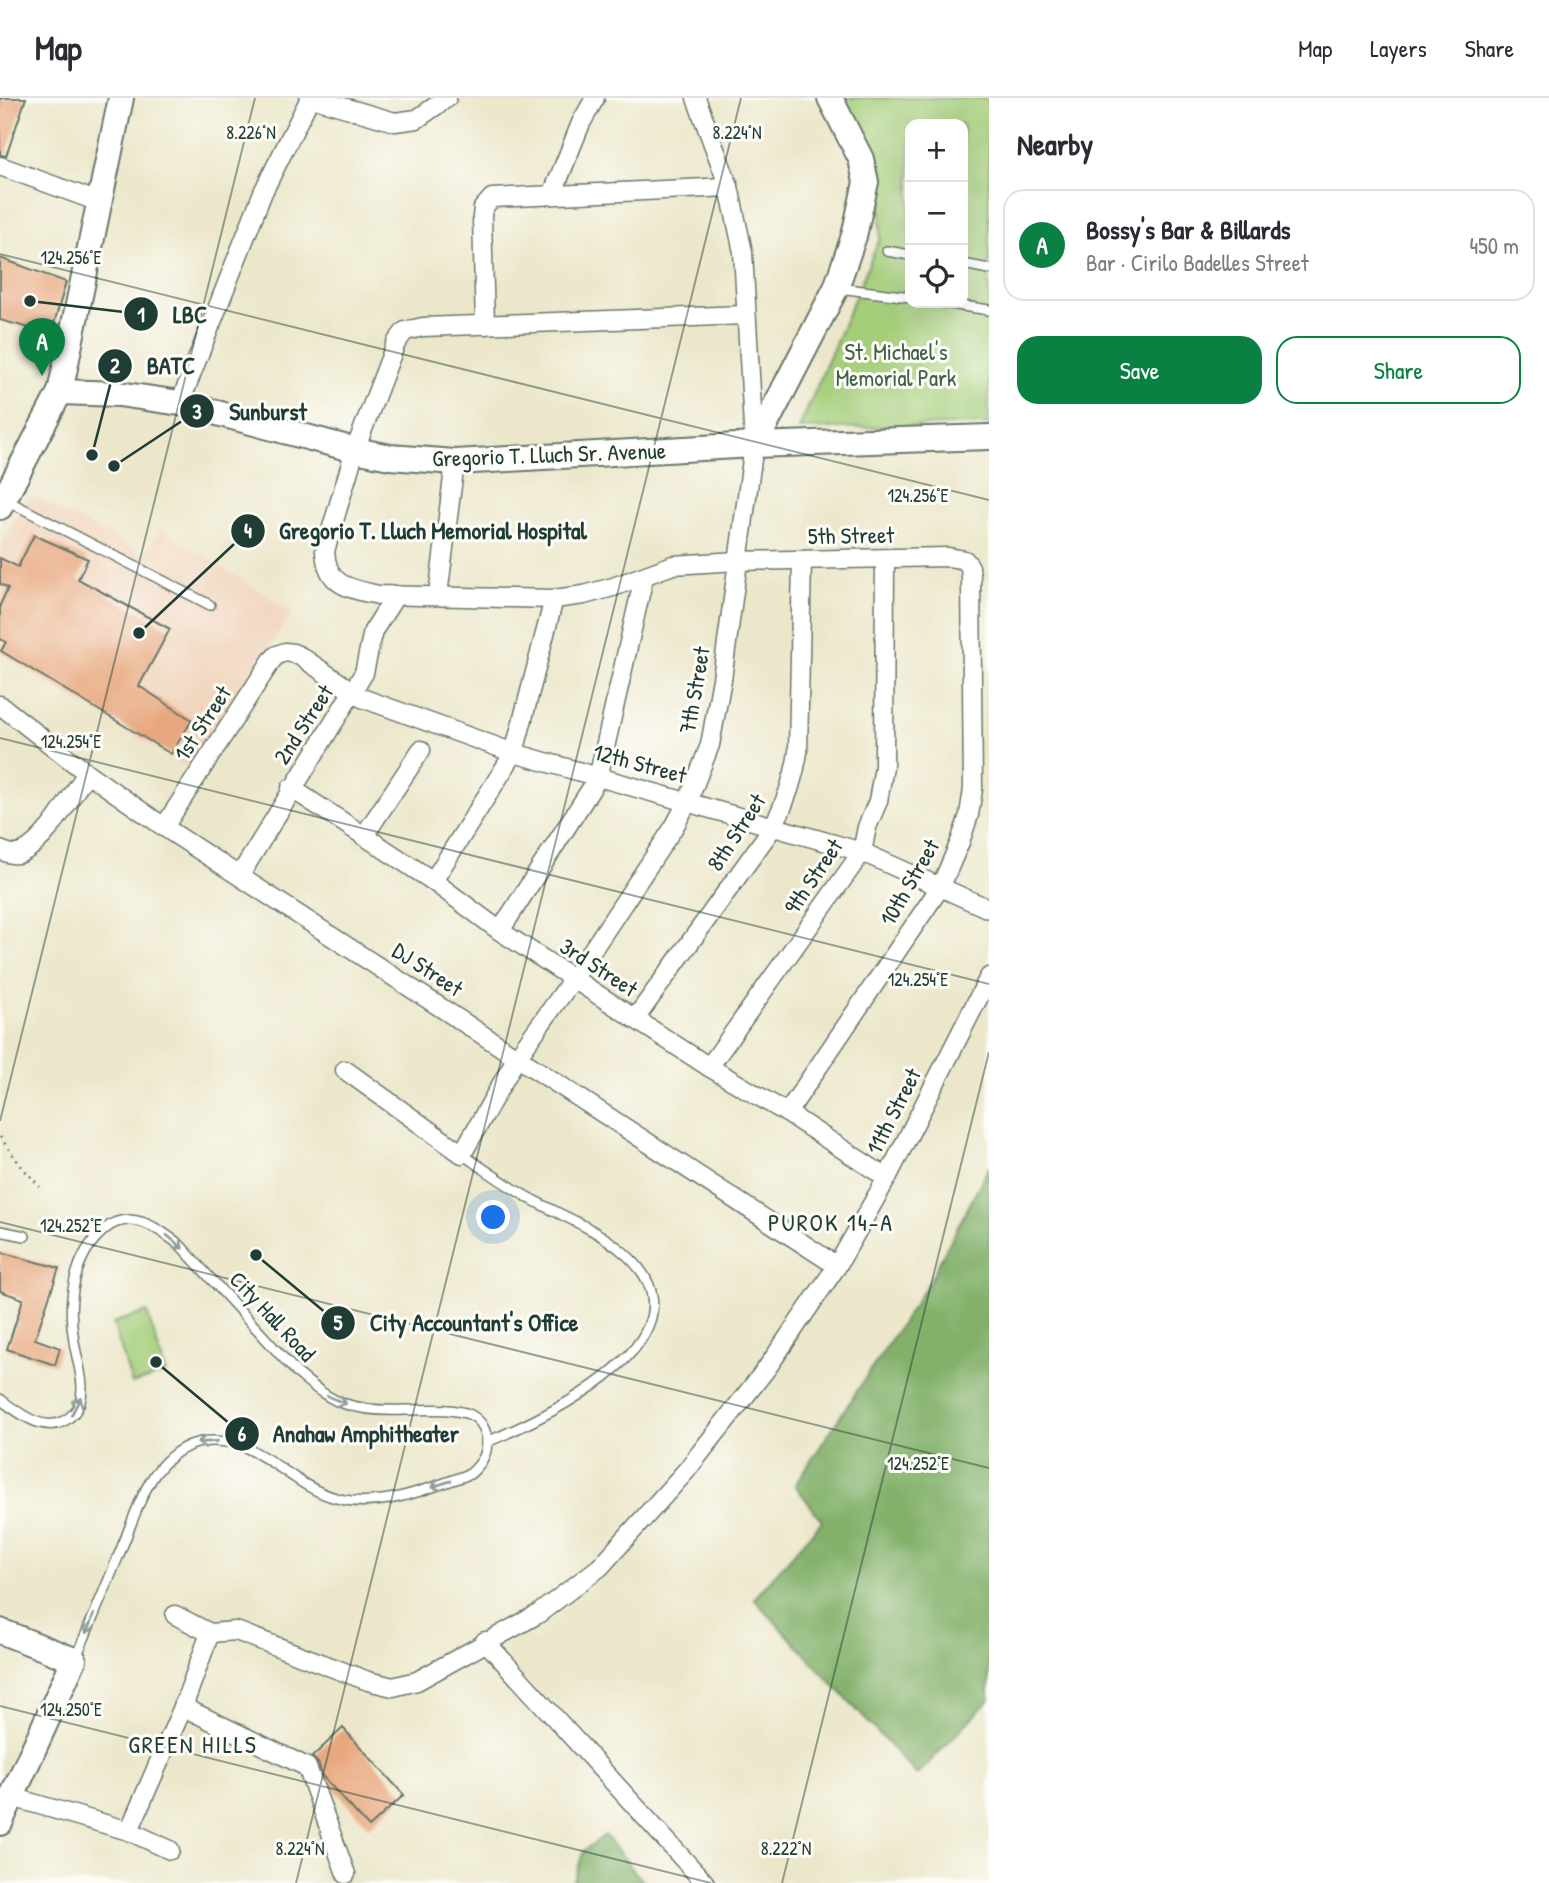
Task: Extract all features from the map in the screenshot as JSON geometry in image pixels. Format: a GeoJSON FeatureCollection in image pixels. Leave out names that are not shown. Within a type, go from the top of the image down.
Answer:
{"type":"FeatureCollection","features":[{"type":"Feature","properties":{"kind":"main road"},"geometry":{"type":"LineString","coordinates":[[2,503],[60,392],[121,98]]}},
{"type":"Feature","properties":{"kind":"main road"},"geometry":{"type":"LineString","coordinates":[[754,445],[836,288],[855,236],[866,182],[861,159],[830,98]]}},
{"type":"Feature","properties":{"kind":"main road","name":"Gregorio T. Lluch Sr. Avenue"},"geometry":{"type":"LineString","coordinates":[[60,392],[119,394],[180,403],[355,450],[390,457],[455,461],[754,445],[989,437]]}},
{"type":"Feature","properties":{"kind":"main road"},"geometry":{"type":"LineString","coordinates":[[0,1631],[74,1660],[0,1823]]}},
{"type":"Feature","properties":{"kind":"street"},"geometry":{"type":"LineString","coordinates":[[180,403],[263,192],[317,99],[395,122],[418,119],[447,98]]}},
{"type":"Feature","properties":{"kind":"street"},"geometry":{"type":"LineString","coordinates":[[552,195],[595,98]]}},
{"type":"Feature","properties":{"kind":"street","name":"7th Street"},"geometry":{"type":"LineString","coordinates":[[462,1154],[517,1057],[573,979],[674,827],[688,801],[710,745],[722,679],[754,445],[743,252],[729,187],[696,98]]}},
{"type":"Feature","properties":{"kind":"street"},"geometry":{"type":"LineString","coordinates":[[0,166],[99,202]]}},
{"type":"Feature","properties":{"kind":"street"},"geometry":{"type":"LineString","coordinates":[[485,325],[482,217],[483,208],[492,198],[729,187]]}},
{"type":"Feature","properties":{"kind":"street"},"geometry":{"type":"LineString","coordinates":[[355,450],[396,343],[405,331],[423,327],[745,315]]}},
{"type":"Feature","properties":{"kind":"street","name":"5th Street"},"geometry":{"type":"LineString","coordinates":[[355,450],[325,551],[326,567],[335,580],[350,589],[378,595],[554,599],[584,595],[644,577],[673,565],[737,561],[948,557],[965,560]]}},
{"type":"Feature","properties":{"kind":"street"},"geometry":{"type":"LineString","coordinates":[[438,595],[455,461]]}},
{"type":"Feature","properties":{"kind":"street","name":"9th Street"},"geometry":{"type":"LineString","coordinates":[[709,1067],[862,852],[867,827],[878,801],[884,767],[885,559]]}},
{"type":"Feature","properties":{"kind":"street","name":"10th Street"},"geometry":{"type":"LineString","coordinates":[[788,1113],[941,886],[969,815],[973,789],[971,577],[970,567],[965,560]]}},
{"type":"Feature","properties":{"kind":"street","name":"8th Street"},"geometry":{"type":"LineString","coordinates":[[635,1019],[773,827],[785,805],[794,780],[798,752],[802,561]]}},
{"type":"Feature","properties":{"kind":"street"},"geometry":{"type":"LineString","coordinates":[[500,931],[598,778],[644,577]]}},
{"type":"Feature","properties":{"kind":"street","name":"2nd Street"},"geometry":{"type":"LineString","coordinates":[[240,875],[364,673],[373,631],[396,595]]}},
{"type":"Feature","properties":{"kind":"street"},"geometry":{"type":"LineString","coordinates":[[433,881],[514,753],[554,599]]}},
{"type":"Feature","properties":{"kind":"street","name":"12th Street"},"geometry":{"type":"LineString","coordinates":[[285,652],[300,656],[352,693],[514,753],[862,852],[989,909]]}},
{"type":"Feature","properties":{"kind":"street","name":"1st Street"},"geometry":{"type":"LineString","coordinates":[[164,827],[272,660],[277,654],[285,652]]}},
{"type":"Feature","properties":{"kind":"street","name":"DJ Street"},"geometry":{"type":"LineString","coordinates":[[0,705],[87,773],[164,827],[836,1266]]}},
{"type":"Feature","properties":{"kind":"street"},"geometry":{"type":"LineString","coordinates":[[364,835],[421,750]]}},
{"type":"Feature","properties":{"kind":"street"},"geometry":{"type":"LineString","coordinates":[[0,850],[13,855],[21,853],[43,836],[87,773]]}},
{"type":"Feature","properties":{"kind":"street","name":"3rd Street"},"geometry":{"type":"LineString","coordinates":[[292,788],[433,881],[500,931],[573,979],[887,1178]]}},
{"type":"Feature","properties":{"kind":"street","name":"11th Street"},"geometry":{"type":"LineString","coordinates":[[210,1633],[236,1631],[393,1688],[417,1681],[538,1614],[600,1567],[694,1461],[767,1368],[836,1266],[887,1178],[989,977]]}},
{"type":"Feature","properties":{"kind":"street"},"geometry":{"type":"LineString","coordinates":[[345,1070],[462,1154]]}},
{"type":"Feature","properties":{"kind":"street"},"geometry":{"type":"LineString","coordinates":[[129,1831],[183,1707],[210,1633],[175,1615]]}},
{"type":"Feature","properties":{"kind":"street"},"geometry":{"type":"LineString","coordinates":[[485,1642],[705,1883]]}},
{"type":"Feature","properties":{"kind":"street"},"geometry":{"type":"LineString","coordinates":[[183,1707],[307,1767],[346,1874]]}},
{"type":"Feature","properties":{"kind":"street"},"geometry":{"type":"LineString","coordinates":[[12,1797],[129,1831],[170,1850]]}},
{"type":"Feature","properties":{"kind":"lane"},"geometry":{"type":"LineString","coordinates":[[887,251],[905,254]]}},
{"type":"Feature","properties":{"kind":"lane"},"geometry":{"type":"LineString","coordinates":[[968,265],[989,269]]}},
{"type":"Feature","properties":{"kind":"lane"},"geometry":{"type":"LineString","coordinates":[[836,288],[905,297]]}},
{"type":"Feature","properties":{"kind":"lane"},"geometry":{"type":"LineString","coordinates":[[968,307],[989,310]]}},
{"type":"Feature","properties":{"kind":"lane"},"geometry":{"type":"LineString","coordinates":[[2,503],[210,605]]}},
{"type":"Feature","properties":{"kind":"lane"},"geometry":{"type":"LineString","coordinates":[[74,1660],[141,1500],[155,1475],[170,1457],[188,1445],[206,1441],[230,1442],[252,1449],[316,1491],[337,1499],[363,1502],[394,1498],[470,1474],[480,1466],[486,1454],[487,1442],[524,1427],[563,1406],[621,1363],[637,1347],[648,1327],[653,1309],[652,1290],[640,1268],[621,1250],[588,1228],[496,1178],[462,1154]]}},
{"type":"Feature","properties":{"kind":"lane","name":"City Hall Road"},"geometry":{"type":"LineString","coordinates":[[0,1399],[35,1422],[52,1425],[66,1421],[78,1408],[83,1390],[71,1315],[76,1275],[91,1240],[114,1221],[131,1219],[161,1230],[180,1245],[297,1373],[319,1391],[341,1403],[366,1408],[431,1410],[470,1415],[478,1420],[487,1442]]}},
{"type":"Feature","properties":{"kind":"lane"},"geometry":{"type":"LineString","coordinates":[[0,1231],[25,1236]]}},
{"type":"Feature","properties":{"kind":"path"},"geometry":{"type":"LineString","coordinates":[[0,1137],[40,1187]]}},
{"type":"Feature","properties":{"kind":"shaded area"},"geometry":{"type":"Polygon","coordinates":[[[29,494],[145,554],[161,528],[292,612],[190,769],[0,654],[0,549],[29,494]]]}},
{"type":"Feature","properties":{"kind":"green space","name":"St. Michael's Memorial Park"},"geometry":{"type":"Polygon","coordinates":[[[843,98],[989,98],[989,424],[799,429],[880,238],[882,171],[843,98]]]}},
{"type":"Feature","properties":{"kind":"green space"},"geometry":{"type":"Polygon","coordinates":[[[989,1167],[989,1700],[917,1775],[754,1599],[822,1521],[795,1485],[929,1282],[989,1167]]]}},
{"type":"Feature","properties":{"kind":"green space"},"geometry":{"type":"Polygon","coordinates":[[[147,1312],[166,1373],[132,1384],[113,1323],[147,1312]]]}},
{"type":"Feature","properties":{"kind":"green space"},"geometry":{"type":"Polygon","coordinates":[[[605,1835],[644,1883],[573,1883],[584,1850],[605,1835]]]}},
{"type":"Feature","properties":{"kind":"building"},"geometry":{"type":"Polygon","coordinates":[[[0,98],[26,98],[6,156],[0,155],[0,98]]]}},
{"type":"Feature","properties":{"kind":"building"},"geometry":{"type":"Polygon","coordinates":[[[0,258],[66,282],[51,334],[0,320],[0,258]]]}},
{"type":"Feature","properties":{"kind":"building"},"geometry":{"type":"Polygon","coordinates":[[[34,535],[88,559],[78,579],[170,629],[139,686],[192,720],[171,754],[1,651],[6,642],[0,639],[0,605],[8,588],[0,584],[0,558],[18,567],[34,535]]]}},
{"type":"Feature","properties":{"kind":"building"},"geometry":{"type":"Polygon","coordinates":[[[0,1252],[59,1268],[35,1339],[60,1348],[55,1365],[7,1349],[23,1299],[0,1291],[0,1252]]]}},
{"type":"Feature","properties":{"kind":"building"},"geometry":{"type":"Polygon","coordinates":[[[343,1728],[404,1795],[369,1827],[323,1777],[318,1763],[312,1757],[343,1728]]]}},
{"type":"Feature","properties":{"kind":"place","name":"LBC"},"geometry":{"type":"Point","coordinates":[30,301]}},
{"type":"Feature","properties":{"kind":"place","name":"Bossy's Bar & Billards"},"geometry":{"type":"Point","coordinates":[42,376]}},
{"type":"Feature","properties":{"kind":"place","name":"BATC"},"geometry":{"type":"Point","coordinates":[92,455]}},
{"type":"Feature","properties":{"kind":"place","name":"Sunburst"},"geometry":{"type":"Point","coordinates":[114,466]}},
{"type":"Feature","properties":{"kind":"place","name":"Gregorio T. Lluch Memorial Hospital"},"geometry":{"type":"Point","coordinates":[139,633]}},
{"type":"Feature","properties":{"kind":"place","name":"City Accountant's Office"},"geometry":{"type":"Point","coordinates":[256,1255]}},
{"type":"Feature","properties":{"kind":"place","name":"Anahaw Amphitheater"},"geometry":{"type":"Point","coordinates":[156,1362]}},
{"type":"Feature","properties":{"kind":"district","name":"PUROK 14-A"},"geometry":{"type":"Point","coordinates":[831,1222]}},
{"type":"Feature","properties":{"kind":"district","name":"GREEN HILLS"},"geometry":{"type":"Point","coordinates":[193,1744]}}]}
